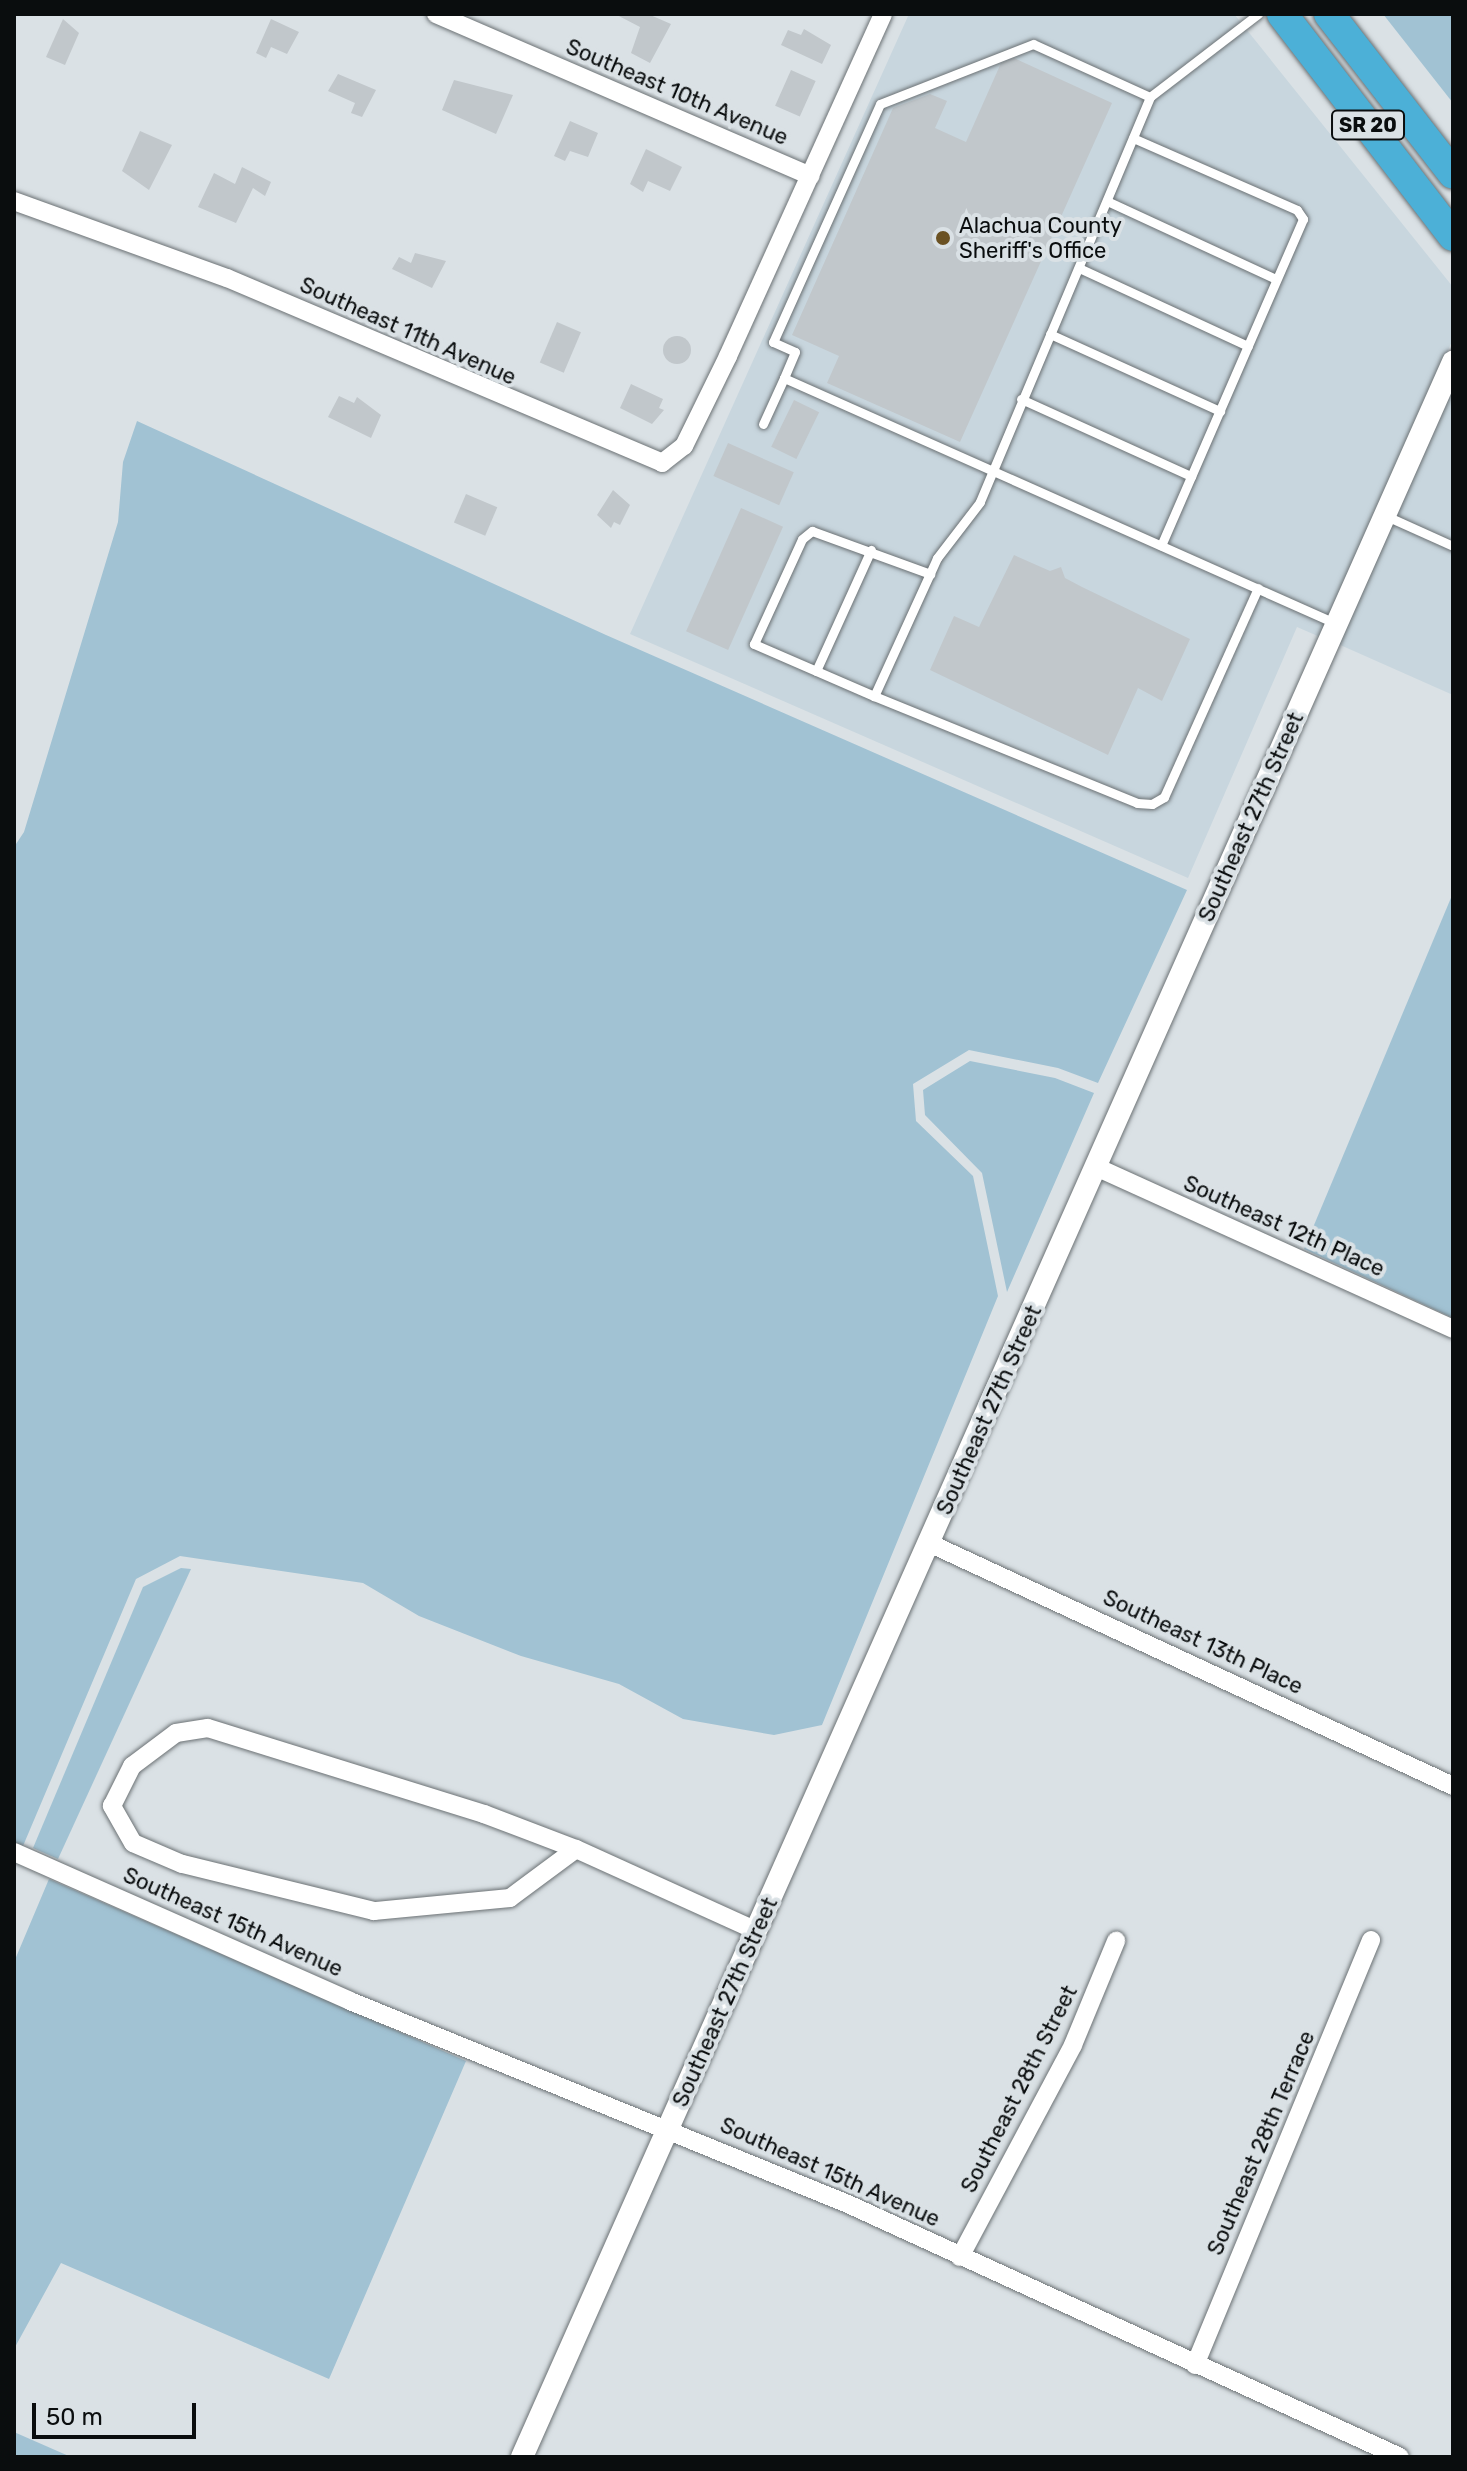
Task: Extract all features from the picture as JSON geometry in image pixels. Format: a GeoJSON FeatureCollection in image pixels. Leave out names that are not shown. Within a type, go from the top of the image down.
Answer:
{"type":"FeatureCollection","features":[{"type":"Feature","properties":{"kind":"highway","name":"SR 20"},"geometry":{"type":"LineString","coordinates":[[1282,14],[1453,236]]}},
{"type":"Feature","properties":{"kind":"highway","name":"SR 20"},"geometry":{"type":"LineString","coordinates":[[1329,14],[1453,174]]}},
{"type":"Feature","properties":{"kind":"street","name":"Southeast 10th Avenue"},"geometry":{"type":"LineString","coordinates":[[436,14],[811,176]]}},
{"type":"Feature","properties":{"kind":"street"},"geometry":{"type":"LineString","coordinates":[[811,176],[883,14]]}},
{"type":"Feature","properties":{"kind":"street","name":"Southeast 11th Avenue"},"geometry":{"type":"LineString","coordinates":[[14,201],[227,278],[662,463],[684,446],[811,176]]}},
{"type":"Feature","properties":{"kind":"street","name":"Southeast 27th Street"},"geometry":{"type":"LineString","coordinates":[[522,2457],[931,1544],[1453,362]]}},
{"type":"Feature","properties":{"kind":"street","name":"Southeast 12th Place"},"geometry":{"type":"LineString","coordinates":[[1096,1167],[1453,1329]]}},
{"type":"Feature","properties":{"kind":"street","name":"Southeast 13th Place"},"geometry":{"type":"LineString","coordinates":[[931,1544],[1453,1786]]}},
{"type":"Feature","properties":{"kind":"street"},"geometry":{"type":"LineString","coordinates":[[576,1849],[510,1898],[374,1911],[182,1864],[133,1843],[112,1806],[132,1766],[176,1733],[208,1728],[469,1809],[576,1849],[757,1931]]}},
{"type":"Feature","properties":{"kind":"street","name":"Southeast 15th Avenue"},"geometry":{"type":"LineString","coordinates":[[14,1852],[350,2001],[670,2128],[1400,2457]]}},
{"type":"Feature","properties":{"kind":"street","name":"Southeast 28th Terrace"},"geometry":{"type":"LineString","coordinates":[[1195,2365],[1371,1940]]}},
{"type":"Feature","properties":{"kind":"street","name":"Southeast 28th Street"},"geometry":{"type":"LineString","coordinates":[[960,2257],[1073,2045],[1116,1941]]}},
{"type":"Feature","properties":{"kind":"lane"},"geometry":{"type":"LineString","coordinates":[[874,696],[947,540],[972,516],[1150,97],[1258,14]]}},
{"type":"Feature","properties":{"kind":"lane"},"geometry":{"type":"LineString","coordinates":[[763,424],[795,352],[773,342],[880,104],[1033,44],[1150,97]]}},
{"type":"Feature","properties":{"kind":"lane"},"geometry":{"type":"LineString","coordinates":[[1133,138],[1297,210],[1303,219],[1161,545]]}},
{"type":"Feature","properties":{"kind":"lane"},"geometry":{"type":"LineString","coordinates":[[1107,201],[1276,279]]}},
{"type":"Feature","properties":{"kind":"lane"},"geometry":{"type":"LineString","coordinates":[[1079,268],[1248,346]]}},
{"type":"Feature","properties":{"kind":"lane"},"geometry":{"type":"LineString","coordinates":[[1050,334],[1220,411]]}},
{"type":"Feature","properties":{"kind":"lane"},"geometry":{"type":"LineString","coordinates":[[784,378],[1337,624]]}},
{"type":"Feature","properties":{"kind":"lane"},"geometry":{"type":"LineString","coordinates":[[1021,399],[1191,476]]}},
{"type":"Feature","properties":{"kind":"lane"},"geometry":{"type":"LineString","coordinates":[[1384,515],[1453,546]]}},
{"type":"Feature","properties":{"kind":"lane"},"geometry":{"type":"LineString","coordinates":[[930,574],[812,531],[802,539],[754,644],[1137,803],[1152,804],[1164,797],[1258,588]]}},
{"type":"Feature","properties":{"kind":"lane"},"geometry":{"type":"LineString","coordinates":[[816,671],[871,550]]}},
{"type":"Feature","properties":{"kind":"shaded area"},"geometry":{"type":"Polygon","coordinates":[[[909,14],[1234,14],[1453,287],[1453,339],[1320,637],[1297,627],[1188,878],[630,634],[909,14]]]}},
{"type":"Feature","properties":{"kind":"shaded area"},"geometry":{"type":"Polygon","coordinates":[[[1383,14],[1453,14],[1453,103],[1383,14]]]}},
{"type":"Feature","properties":{"kind":"shaded area"},"geometry":{"type":"Polygon","coordinates":[[[1453,385],[1453,695],[1338,644],[1453,385]]]}},
{"type":"Feature","properties":{"kind":"shaded area"},"geometry":{"type":"Polygon","coordinates":[[[137,421],[606,635],[1187,890],[1098,1083],[1058,1068],[969,1050],[913,1084],[916,1121],[973,1176],[998,1296],[822,1725],[774,1735],[683,1719],[619,1684],[521,1656],[419,1616],[363,1583],[180,1556],[136,1579],[23,1846],[14,1842],[14,847],[24,832],[118,522],[123,462],[137,421]]]}},
{"type":"Feature","properties":{"kind":"shaded area"},"geometry":{"type":"Polygon","coordinates":[[[1453,893],[1453,1318],[1304,1249],[1453,893]]]}},
{"type":"Feature","properties":{"kind":"shaded area"},"geometry":{"type":"Polygon","coordinates":[[[970,1061],[1055,1078],[1094,1093],[1007,1292],[982,1173],[925,1115],[923,1090],[970,1061]]]}},
{"type":"Feature","properties":{"kind":"shaded area"},"geometry":{"type":"Polygon","coordinates":[[[181,1568],[191,1569],[58,1859],[33,1848],[143,1587],[181,1568]]]}},
{"type":"Feature","properties":{"kind":"shaded area"},"geometry":{"type":"Polygon","coordinates":[[[49,1879],[466,2061],[329,2379],[61,2263],[14,2349],[14,1962],[49,1879]]]}},
{"type":"Feature","properties":{"kind":"shaded area"},"geometry":{"type":"Polygon","coordinates":[[[14,2432],[71,2457],[14,2457],[14,2432]]]}},
{"type":"Feature","properties":{"kind":"building"},"geometry":{"type":"Polygon","coordinates":[[[615,14],[648,14],[671,24],[650,63],[631,53],[640,27],[615,14]]]}},
{"type":"Feature","properties":{"kind":"building"},"geometry":{"type":"Polygon","coordinates":[[[63,19],[79,33],[65,65],[46,57],[63,19]]]}},
{"type":"Feature","properties":{"kind":"building"},"geometry":{"type":"Polygon","coordinates":[[[271,19],[299,32],[287,54],[271,47],[266,58],[256,53],[271,19]]]}},
{"type":"Feature","properties":{"kind":"building"},"geometry":{"type":"Polygon","coordinates":[[[804,29],[831,45],[822,64],[781,45],[788,30],[801,35],[804,29]]]}},
{"type":"Feature","properties":{"kind":"building","name":"Alachua County Sheriff's Office"},"geometry":{"type":"Polygon","coordinates":[[[1014,58],[1112,103],[960,442],[827,383],[839,356],[792,335],[893,108],[930,94],[947,101],[935,128],[966,142],[1001,63],[1014,58]]]}},
{"type":"Feature","properties":{"kind":"building"},"geometry":{"type":"Polygon","coordinates":[[[791,70],[816,81],[800,117],[775,106],[791,70]]]}},
{"type":"Feature","properties":{"kind":"building"},"geometry":{"type":"Polygon","coordinates":[[[338,74],[376,90],[362,117],[351,113],[355,103],[328,91],[338,74]]]}},
{"type":"Feature","properties":{"kind":"building"},"geometry":{"type":"Polygon","coordinates":[[[454,80],[513,95],[496,134],[442,110],[454,80]]]}},
{"type":"Feature","properties":{"kind":"building"},"geometry":{"type":"Polygon","coordinates":[[[570,121],[598,133],[588,157],[570,151],[565,161],[554,156],[570,121]]]}},
{"type":"Feature","properties":{"kind":"building"},"geometry":{"type":"Polygon","coordinates":[[[140,131],[172,145],[149,190],[122,171],[140,131]]]}},
{"type":"Feature","properties":{"kind":"building"},"geometry":{"type":"Polygon","coordinates":[[[646,149],[682,167],[670,191],[648,181],[643,192],[630,184],[646,149]]]}},
{"type":"Feature","properties":{"kind":"building"},"geometry":{"type":"Polygon","coordinates":[[[242,167],[271,182],[265,196],[253,188],[236,223],[198,207],[214,173],[235,184],[242,167]]]}},
{"type":"Feature","properties":{"kind":"building"},"geometry":{"type":"Polygon","coordinates":[[[415,253],[446,261],[432,288],[392,269],[399,257],[411,263],[415,253]]]}},
{"type":"Feature","properties":{"kind":"building"},"geometry":{"type":"Polygon","coordinates":[[[557,322],[581,332],[564,373],[540,363],[557,322]]]}},
{"type":"Feature","properties":{"kind":"building"},"geometry":{"type":"Polygon","coordinates":[[[677,336],[687,340],[691,350],[687,360],[677,364],[667,360],[663,350],[667,340],[677,336]]]}},
{"type":"Feature","properties":{"kind":"building"},"geometry":{"type":"Polygon","coordinates":[[[631,384],[663,399],[659,408],[664,410],[652,424],[620,408],[631,384]]]}},
{"type":"Feature","properties":{"kind":"building"},"geometry":{"type":"Polygon","coordinates":[[[339,396],[354,403],[357,397],[381,415],[371,438],[328,417],[339,396]]]}},
{"type":"Feature","properties":{"kind":"building"},"geometry":{"type":"Polygon","coordinates":[[[794,400],[819,412],[796,459],[771,447],[794,400]]]}},
{"type":"Feature","properties":{"kind":"building"},"geometry":{"type":"Polygon","coordinates":[[[728,443],[794,472],[779,505],[713,476],[728,443]]]}},
{"type":"Feature","properties":{"kind":"building"},"geometry":{"type":"Polygon","coordinates":[[[613,490],[630,505],[620,525],[614,522],[611,528],[597,515],[613,490]]]}},
{"type":"Feature","properties":{"kind":"building"},"geometry":{"type":"Polygon","coordinates":[[[466,494],[497,507],[485,536],[454,523],[466,494]]]}},
{"type":"Feature","properties":{"kind":"building"},"geometry":{"type":"Polygon","coordinates":[[[741,508],[783,527],[728,650],[686,631],[741,508]]]}},
{"type":"Feature","properties":{"kind":"building"},"geometry":{"type":"Polygon","coordinates":[[[1014,555],[1050,571],[1061,567],[1065,578],[1190,639],[1162,701],[1138,688],[1108,755],[930,670],[954,616],[979,627],[1014,555]]]}},
{"type":"Feature","properties":{"kind":"place","name":"Alachua County Sheriff's Office"},"geometry":{"type":"Point","coordinates":[943,238]}}]}
